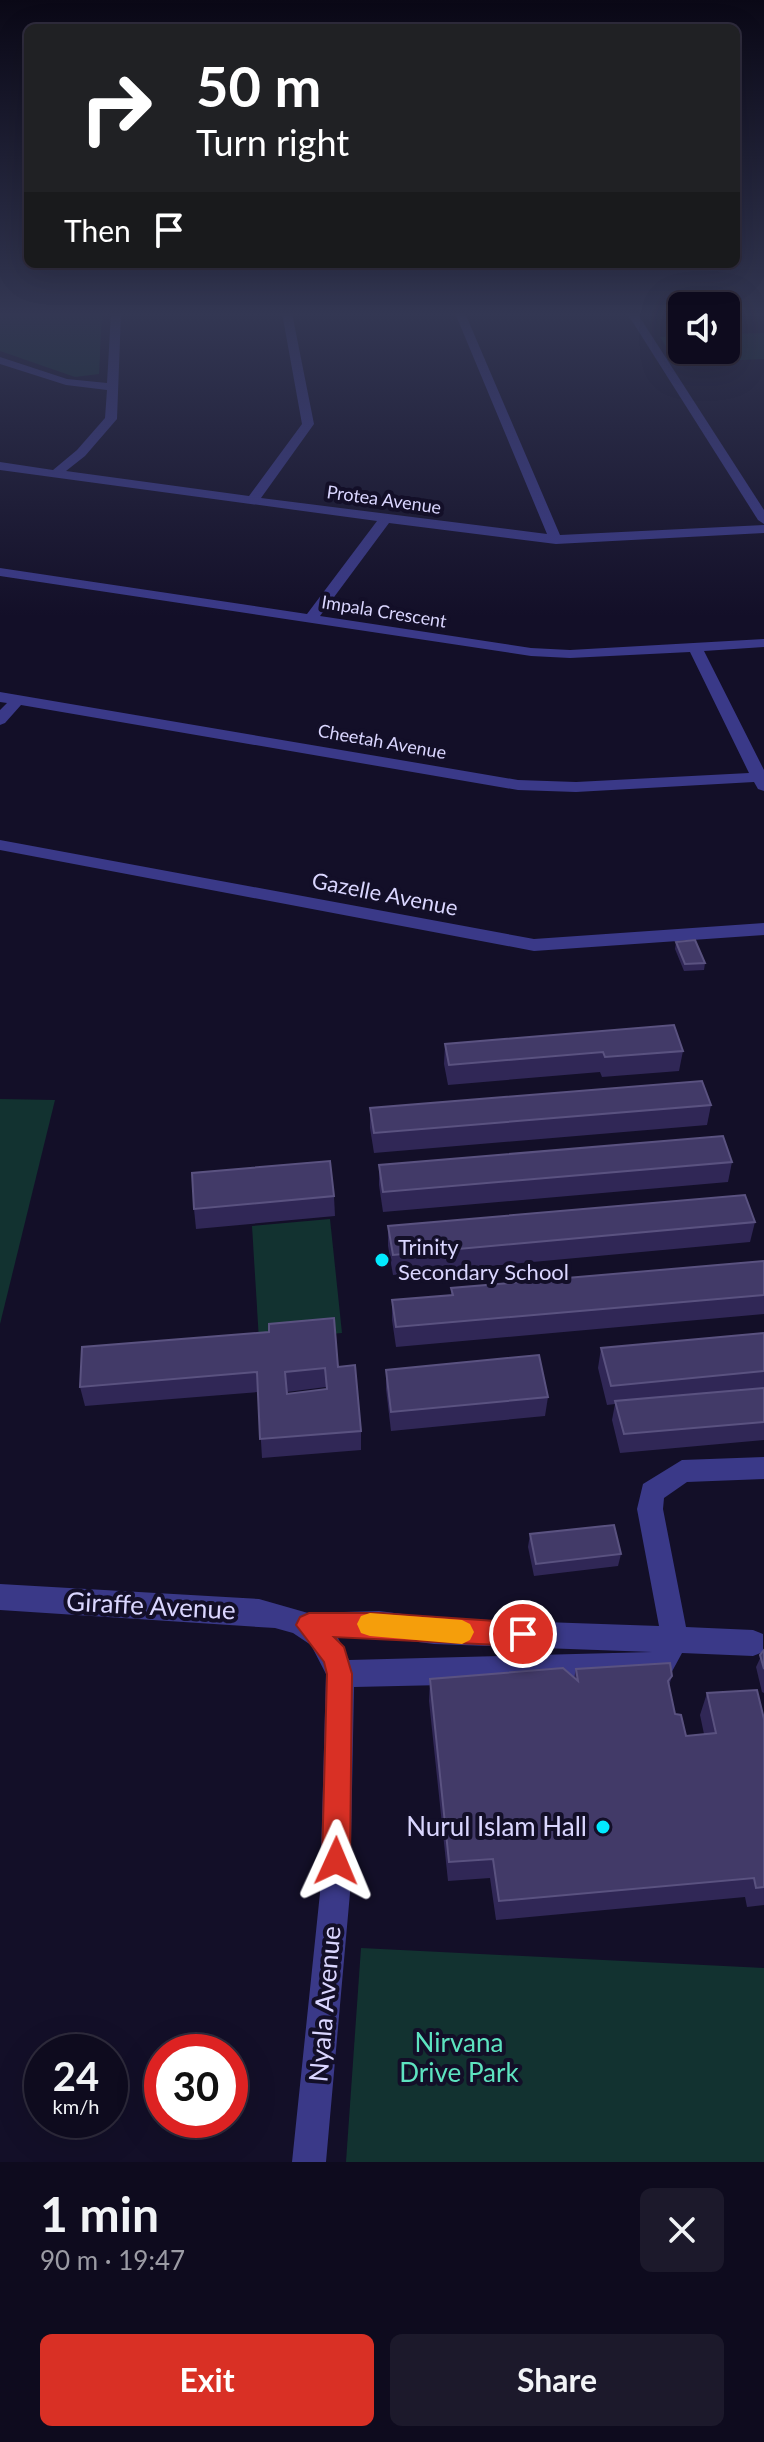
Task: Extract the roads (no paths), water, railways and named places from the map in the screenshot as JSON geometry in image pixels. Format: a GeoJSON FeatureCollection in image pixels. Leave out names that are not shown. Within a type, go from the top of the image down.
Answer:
{"type":"FeatureCollection","features":[{"type":"Feature","properties":{"kind":"street"},"geometry":{"type":"LineString","coordinates":[[56,473],[106,427],[112,414]]}},
{"type":"Feature","properties":{"kind":"street"},"geometry":{"type":"LineString","coordinates":[[252,501],[308,424],[306,414]]}},
{"type":"Feature","properties":{"kind":"street"},"geometry":{"type":"LineString","coordinates":[[503,414],[556,540]]}},
{"type":"Feature","properties":{"kind":"street"},"geometry":{"type":"LineString","coordinates":[[696,414],[764,520]]}},
{"type":"Feature","properties":{"kind":"street","name":"Protea Avenue"},"geometry":{"type":"LineString","coordinates":[[0,466],[556,540],[764,529]]}},
{"type":"Feature","properties":{"kind":"street"},"geometry":{"type":"LineString","coordinates":[[311,619],[386,518]]}},
{"type":"Feature","properties":{"kind":"street","name":"Impala Crescent"},"geometry":{"type":"LineString","coordinates":[[0,572],[550,654],[764,643]]}},
{"type":"Feature","properties":{"kind":"street"},"geometry":{"type":"LineString","coordinates":[[695,647],[762,782]]}},
{"type":"Feature","properties":{"kind":"street","name":"Cheetah Avenue"},"geometry":{"type":"LineString","coordinates":[[0,697],[518,785],[576,787],[762,782]]}},
{"type":"Feature","properties":{"kind":"street"},"geometry":{"type":"LineString","coordinates":[[0,720],[17,700]]}},
{"type":"Feature","properties":{"kind":"street","name":"Gazelle Avenue"},"geometry":{"type":"LineString","coordinates":[[0,845],[534,945],[764,929]]}},
{"type":"Feature","properties":{"kind":"street"},"geometry":{"type":"LineString","coordinates":[[340,1674],[659,1667],[675,1639],[650,1509],[652,1492],[682,1471],[764,1468]]}},
{"type":"Feature","properties":{"kind":"street","name":"Giraffe Avenue"},"geometry":{"type":"LineString","coordinates":[[0,1597],[228,1609],[305,1622],[379,1624],[434,1631],[753,1643]]}},
{"type":"Feature","properties":{"kind":"street","name":"Nyala Avenue"},"geometry":{"type":"LineString","coordinates":[[305,1622],[335,1656],[340,1674],[335,1893],[309,2162]]}},
{"type":"Feature","properties":{"kind":"place","name":"Trinity Secondary School"},"geometry":{"type":"Point","coordinates":[382,1260]}},
{"type":"Feature","properties":{"kind":"place","name":"Nurul Islam Hall"},"geometry":{"type":"Point","coordinates":[603,1827]}},
{"type":"Feature","properties":{"kind":"park label","name":"Nirvana Drive Park"},"geometry":{"type":"Point","coordinates":[459,2058]}}]}
